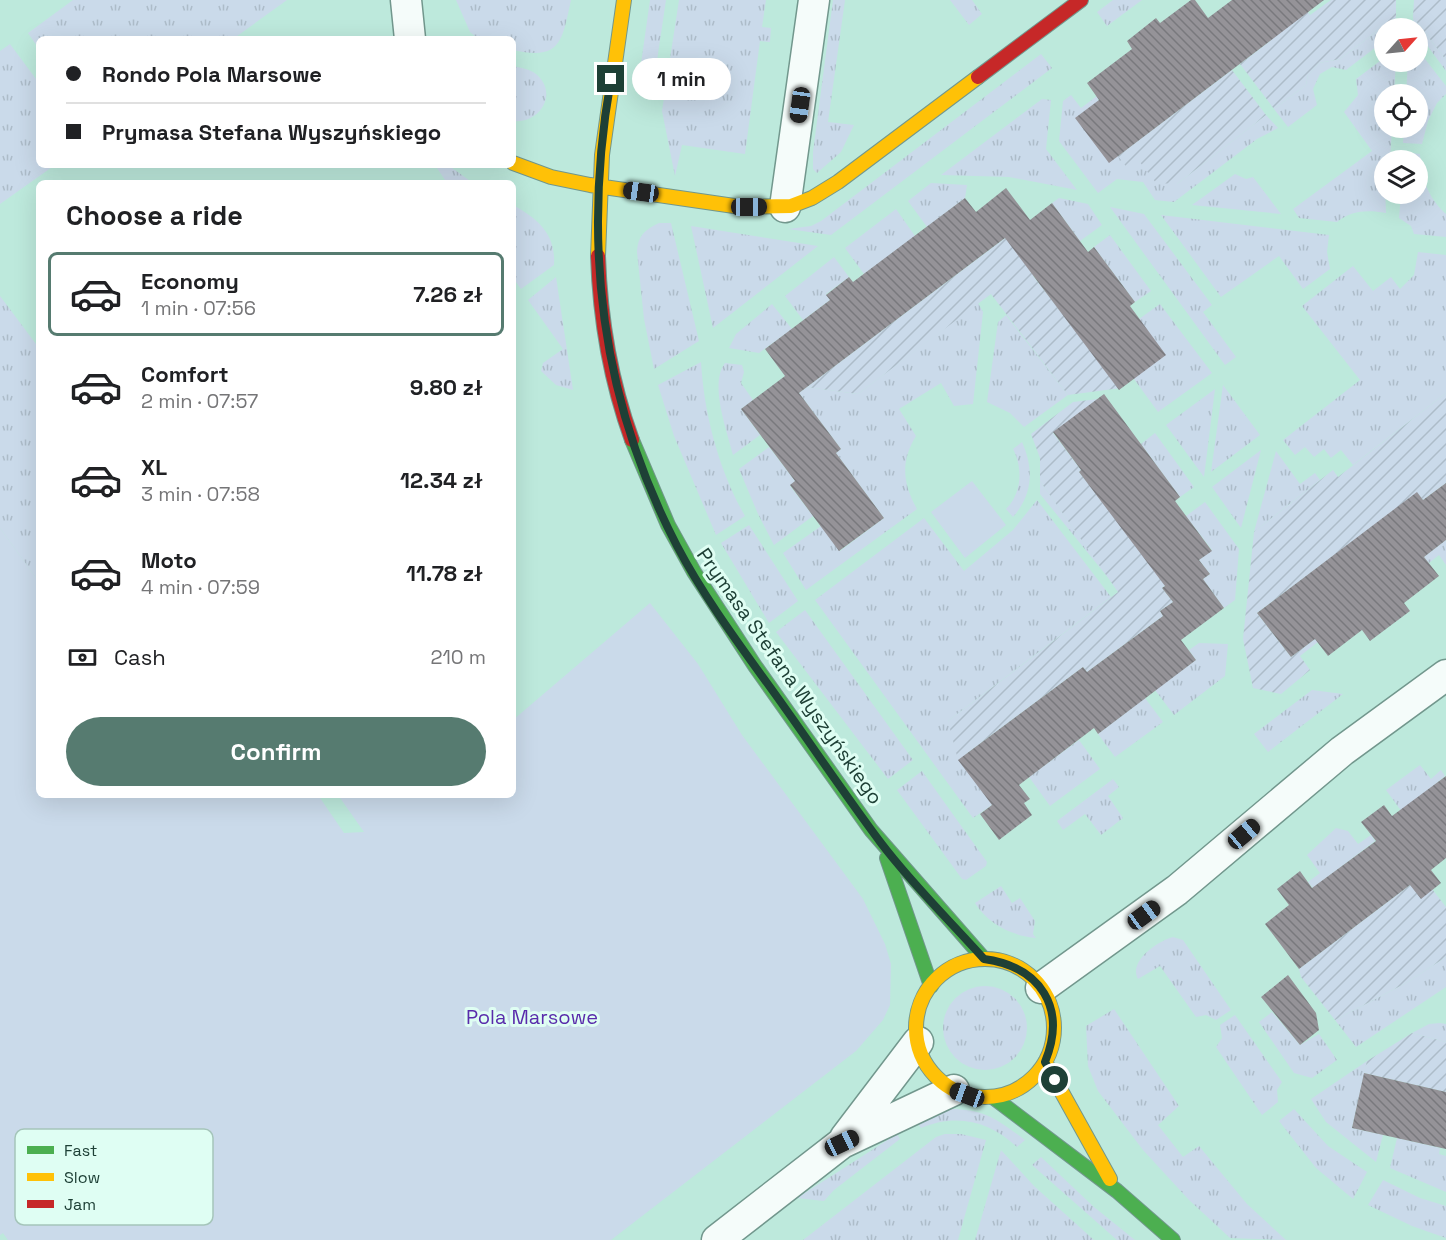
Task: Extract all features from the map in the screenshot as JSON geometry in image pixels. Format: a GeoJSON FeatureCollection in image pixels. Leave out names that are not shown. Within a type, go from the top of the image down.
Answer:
{"type":"FeatureCollection","features":[{"type":"Feature","properties":{"kind":"street"},"geometry":{"type":"LineString","coordinates":[[406,0],[410,36]]}},
{"type":"Feature","properties":{"kind":"street","name":"Prymasa Stefana Wyszyńskiego"},"geometry":{"type":"LineString","coordinates":[[624,0],[607,99],[598,186],[598,265],[609,359],[630,436],[657,507],[709,599],[883,844],[984,959]]}},
{"type":"Feature","properties":{"kind":"street"},"geometry":{"type":"LineString","coordinates":[[785,207],[814,0]]}},
{"type":"Feature","properties":{"kind":"street"},"geometry":{"type":"LineString","coordinates":[[516,164],[558,179],[598,186],[749,207],[785,207],[815,197],[838,182],[1081,0]]}},
{"type":"Feature","properties":{"kind":"street"},"geometry":{"type":"LineString","coordinates":[[1041,988],[1178,890],[1342,751],[1446,675]]}},
{"type":"Feature","properties":{"kind":"street","name":"Prymasa Stefana Wyszyńskiego"},"geometry":{"type":"LineString","coordinates":[[883,844],[931,987]]}},
{"type":"Feature","properties":{"kind":"street"},"geometry":{"type":"LineString","coordinates":[[984,959],[1005,962],[1025,972],[1041,988],[1050,1005],[1054,1024],[1053,1044],[1045,1062],[1024,1086],[993,1097],[980,1097],[954,1090],[937,1078],[925,1062],[918,1042],[916,1023],[921,1004],[931,987],[945,972],[963,963],[984,959]]}},
{"type":"Feature","properties":{"kind":"street"},"geometry":{"type":"LineString","coordinates":[[842,1143],[918,1042]]}},
{"type":"Feature","properties":{"kind":"street"},"geometry":{"type":"LineString","coordinates":[[1045,1062],[1117,1191]]}},
{"type":"Feature","properties":{"kind":"street"},"geometry":{"type":"LineString","coordinates":[[717,1240],[842,1143],[954,1090]]}},
{"type":"Feature","properties":{"kind":"street"},"geometry":{"type":"LineString","coordinates":[[993,1097],[1117,1191],[1173,1240]]}},
{"type":"Feature","properties":{"kind":"green space"},"geometry":{"type":"Polygon","coordinates":[[[73,0],[287,0],[237,36],[36,36],[36,45],[28,33],[73,0]]]}},
{"type":"Feature","properties":{"kind":"green space"},"geometry":{"type":"Polygon","coordinates":[[[456,0],[571,0],[561,37],[550,50],[541,53],[516,51],[516,36],[475,36],[470,32],[456,0]]]}},
{"type":"Feature","properties":{"kind":"green space"},"geometry":{"type":"Polygon","coordinates":[[[650,0],[666,0],[655,74],[645,94],[637,92],[650,0]]]}},
{"type":"Feature","properties":{"kind":"green space"},"geometry":{"type":"Polygon","coordinates":[[[679,0],[766,0],[762,27],[771,28],[770,42],[760,41],[745,154],[682,145],[675,176],[662,111],[679,0]]]}},
{"type":"Feature","properties":{"kind":"green space"},"geometry":{"type":"Polygon","coordinates":[[[833,0],[845,0],[828,122],[854,125],[841,152],[817,173],[813,169],[813,152],[833,0]]]}},
{"type":"Feature","properties":{"kind":"green space"},"geometry":{"type":"Polygon","coordinates":[[[950,0],[972,0],[982,14],[969,25],[950,0]]]}},
{"type":"Feature","properties":{"kind":"green space"},"geometry":{"type":"Polygon","coordinates":[[[1113,0],[1142,0],[1107,26],[1097,12],[1113,0]]]}},
{"type":"Feature","properties":{"kind":"green space"},"geometry":{"type":"Polygon","coordinates":[[[1331,0],[1396,0],[1396,17],[1374,18],[1374,34],[1340,59],[1319,63],[1308,75],[1306,85],[1274,109],[1240,64],[1269,42],[1304,7],[1310,15],[1331,0]]]}},
{"type":"Feature","properties":{"kind":"green space"},"geometry":{"type":"Polygon","coordinates":[[[1414,0],[1446,0],[1446,60],[1428,37],[1428,18],[1413,17],[1414,0]]]}},
{"type":"Feature","properties":{"kind":"green space"},"geometry":{"type":"Polygon","coordinates":[[[1374,34],[1374,49],[1346,70],[1332,67],[1320,74],[1313,89],[1317,105],[1288,127],[1274,109],[1306,85],[1308,75],[1319,63],[1340,59],[1374,34]]]}},
{"type":"Feature","properties":{"kind":"green space"},"geometry":{"type":"Polygon","coordinates":[[[1428,37],[1446,60],[1446,71],[1428,47],[1428,37]]]}},
{"type":"Feature","properties":{"kind":"green space"},"geometry":{"type":"Polygon","coordinates":[[[10,44],[36,79],[36,168],[51,168],[0,204],[0,51],[10,44]]]}},
{"type":"Feature","properties":{"kind":"green space"},"geometry":{"type":"Polygon","coordinates":[[[1041,54],[1052,68],[831,235],[788,229],[811,226],[821,221],[1041,54]]]}},
{"type":"Feature","properties":{"kind":"green space"},"geometry":{"type":"Polygon","coordinates":[[[1428,63],[1446,86],[1446,94],[1437,103],[1428,121],[1428,84],[1407,84],[1407,72],[1428,72],[1428,63]]]}},
{"type":"Feature","properties":{"kind":"green space"},"geometry":{"type":"Polygon","coordinates":[[[1374,66],[1374,72],[1395,72],[1395,84],[1374,84],[1374,138],[1391,138],[1391,150],[1374,150],[1374,204],[1386,204],[1386,213],[1360,212],[1348,215],[1337,222],[1299,218],[1293,209],[1372,151],[1344,112],[1358,95],[1356,79],[1374,66]]]}},
{"type":"Feature","properties":{"kind":"green space"},"geometry":{"type":"Polygon","coordinates":[[[516,67],[536,74],[546,90],[543,106],[531,118],[516,121],[516,67]]]}},
{"type":"Feature","properties":{"kind":"green space"},"geometry":{"type":"Polygon","coordinates":[[[1232,70],[1266,115],[1177,184],[1156,183],[1139,161],[1128,169],[1118,156],[1232,70]]]}},
{"type":"Feature","properties":{"kind":"green space"},"geometry":{"type":"Polygon","coordinates":[[[1071,95],[1081,108],[1097,96],[1118,156],[1139,161],[1177,184],[1266,115],[1278,128],[1257,139],[1174,202],[1155,200],[1143,182],[1117,179],[1098,193],[1059,141],[1063,101],[1071,95]]]}},
{"type":"Feature","properties":{"kind":"green space"},"geometry":{"type":"Polygon","coordinates":[[[1042,99],[1051,100],[1046,149],[1077,190],[1009,177],[941,175],[1042,99]]]}},
{"type":"Feature","properties":{"kind":"green space"},"geometry":{"type":"Polygon","coordinates":[[[1403,138],[1424,138],[1422,144],[1403,143],[1403,138]]]}},
{"type":"Feature","properties":{"kind":"green space"},"geometry":{"type":"Polygon","coordinates":[[[437,168],[452,168],[469,180],[445,180],[437,168]]]}},
{"type":"Feature","properties":{"kind":"green space"},"geometry":{"type":"Polygon","coordinates":[[[1235,174],[1246,179],[1253,177],[1281,214],[1192,205],[1235,174]]]}},
{"type":"Feature","properties":{"kind":"green space"},"geometry":{"type":"Polygon","coordinates":[[[931,183],[967,185],[965,198],[927,227],[908,201],[931,183]]]}},
{"type":"Feature","properties":{"kind":"green space"},"geometry":{"type":"Polygon","coordinates":[[[1428,189],[1434,201],[1446,214],[1446,237],[1414,234],[1411,226],[1399,218],[1400,204],[1428,204],[1428,189]]]}},
{"type":"Feature","properties":{"kind":"green space"},"geometry":{"type":"Polygon","coordinates":[[[1059,198],[1088,204],[1102,225],[1080,241],[1052,203],[1059,198]]]}},
{"type":"Feature","properties":{"kind":"green space"},"geometry":{"type":"Polygon","coordinates":[[[516,207],[544,229],[554,254],[554,265],[521,289],[516,282],[516,207]]]}},
{"type":"Feature","properties":{"kind":"green space"},"geometry":{"type":"Polygon","coordinates":[[[1110,207],[1144,214],[1212,305],[1203,312],[1236,357],[1225,365],[1110,207]]]}},
{"type":"Feature","properties":{"kind":"green space"},"geometry":{"type":"Polygon","coordinates":[[[896,209],[915,236],[864,274],[845,248],[896,209]]]}},
{"type":"Feature","properties":{"kind":"green space"},"geometry":{"type":"Polygon","coordinates":[[[1161,215],[1329,235],[1327,252],[1330,269],[1303,289],[1279,256],[1221,297],[1161,215]]]}},
{"type":"Feature","properties":{"kind":"green space"},"geometry":{"type":"Polygon","coordinates":[[[659,223],[671,223],[699,341],[654,369],[644,319],[637,252],[643,234],[659,223]]]}},
{"type":"Feature","properties":{"kind":"green space"},"geometry":{"type":"Polygon","coordinates":[[[691,226],[818,246],[713,328],[691,226]]]}},
{"type":"Feature","properties":{"kind":"green space"},"geometry":{"type":"Polygon","coordinates":[[[1110,235],[1151,291],[1135,302],[1094,247],[1110,235]]]}},
{"type":"Feature","properties":{"kind":"green space"},"geometry":{"type":"Polygon","coordinates":[[[1008,236],[1035,274],[1033,276],[1121,388],[1068,395],[991,294],[858,394],[807,387],[1008,236]]]}},
{"type":"Feature","properties":{"kind":"green space"},"geometry":{"type":"Polygon","coordinates":[[[1418,252],[1446,255],[1446,393],[1353,465],[1341,450],[1331,458],[1324,449],[1314,457],[1305,447],[1295,455],[1283,440],[1360,380],[1302,306],[1353,266],[1373,291],[1391,277],[1400,289],[1414,275],[1418,252]]]}},
{"type":"Feature","properties":{"kind":"green space"},"geometry":{"type":"Polygon","coordinates":[[[834,257],[849,277],[826,294],[830,300],[803,320],[785,296],[834,257]]]}},
{"type":"Feature","properties":{"kind":"green space"},"geometry":{"type":"Polygon","coordinates":[[[556,277],[573,390],[556,385],[541,371],[543,363],[563,349],[528,300],[556,277]]]}},
{"type":"Feature","properties":{"kind":"green space"},"geometry":{"type":"Polygon","coordinates":[[[0,296],[36,344],[36,578],[0,528],[0,296]]]}},
{"type":"Feature","properties":{"kind":"green space"},"geometry":{"type":"Polygon","coordinates":[[[978,303],[983,312],[973,404],[954,406],[941,383],[899,409],[916,436],[907,455],[905,473],[912,500],[917,509],[806,590],[783,553],[821,526],[840,551],[884,518],[836,453],[841,449],[799,393],[807,387],[858,394],[978,303]]]}},
{"type":"Feature","properties":{"kind":"green space"},"geometry":{"type":"Polygon","coordinates":[[[772,304],[792,329],[759,353],[729,348],[736,334],[772,304]]]}},
{"type":"Feature","properties":{"kind":"green space"},"geometry":{"type":"Polygon","coordinates":[[[1160,304],[1212,373],[1158,412],[1134,379],[1139,319],[1160,304]]]}},
{"type":"Feature","properties":{"kind":"green space"},"geometry":{"type":"Polygon","coordinates":[[[1006,315],[1068,395],[1024,427],[1010,413],[987,402],[998,322],[1006,315]]]}},
{"type":"Feature","properties":{"kind":"green space"},"geometry":{"type":"Polygon","coordinates":[[[701,362],[705,402],[714,442],[720,461],[745,516],[716,535],[674,436],[658,385],[701,362]]]}},
{"type":"Feature","properties":{"kind":"green space"},"geometry":{"type":"Polygon","coordinates":[[[725,363],[742,365],[744,372],[741,383],[753,400],[741,409],[760,435],[733,455],[719,395],[721,372],[725,363]]]}},
{"type":"Feature","properties":{"kind":"green space"},"geometry":{"type":"Polygon","coordinates":[[[1223,385],[1260,435],[1211,472],[1223,385]]]}},
{"type":"Feature","properties":{"kind":"green space"},"geometry":{"type":"Polygon","coordinates":[[[1215,389],[1204,477],[1166,425],[1215,389]]]}},
{"type":"Feature","properties":{"kind":"green space"},"geometry":{"type":"Polygon","coordinates":[[[1446,393],[1446,483],[1423,500],[1417,493],[1257,613],[1291,657],[1315,639],[1318,642],[1300,656],[1310,670],[1281,694],[1253,688],[1243,639],[1254,532],[1333,470],[1338,477],[1446,393]]]}},
{"type":"Feature","properties":{"kind":"green space"},"geometry":{"type":"Polygon","coordinates":[[[1098,399],[1053,433],[1081,470],[1079,472],[1167,584],[1162,588],[1173,602],[1160,611],[1163,616],[1087,672],[1083,667],[958,760],[948,721],[1118,592],[1040,481],[1040,458],[1031,434],[1073,402],[1098,399]]]}},
{"type":"Feature","properties":{"kind":"green space"},"geometry":{"type":"Polygon","coordinates":[[[1155,433],[1194,487],[1180,497],[1141,444],[1155,433]]]}},
{"type":"Feature","properties":{"kind":"green space"},"geometry":{"type":"Polygon","coordinates":[[[1022,442],[1026,452],[1030,481],[1025,499],[1013,517],[1006,509],[1015,496],[1019,480],[1018,464],[1013,449],[1022,442]]]}},
{"type":"Feature","properties":{"kind":"green space"},"geometry":{"type":"Polygon","coordinates":[[[769,447],[795,481],[790,486],[813,516],[774,545],[739,469],[769,447]]]}},
{"type":"Feature","properties":{"kind":"green space"},"geometry":{"type":"Polygon","coordinates":[[[1261,450],[1241,528],[1212,487],[1261,450]]]}},
{"type":"Feature","properties":{"kind":"green space"},"geometry":{"type":"Polygon","coordinates":[[[1276,451],[1300,484],[1315,473],[1320,480],[1254,532],[1276,451]]]}},
{"type":"Feature","properties":{"kind":"green space"},"geometry":{"type":"Polygon","coordinates":[[[972,481],[1006,525],[965,558],[931,512],[972,481]]]}},
{"type":"Feature","properties":{"kind":"green space"},"geometry":{"type":"Polygon","coordinates":[[[1040,481],[1110,580],[1040,494],[1040,481]]]}},
{"type":"Feature","properties":{"kind":"green space"},"geometry":{"type":"Polygon","coordinates":[[[1037,500],[1111,597],[948,721],[992,805],[973,818],[815,600],[924,518],[964,571],[1013,530],[1037,500]]]}},
{"type":"Feature","properties":{"kind":"green space"},"geometry":{"type":"Polygon","coordinates":[[[1205,502],[1239,549],[1235,600],[1224,608],[1203,579],[1210,574],[1199,560],[1212,550],[1186,516],[1205,502]]]}},
{"type":"Feature","properties":{"kind":"green space"},"geometry":{"type":"Polygon","coordinates":[[[749,525],[798,601],[769,623],[721,543],[749,525]]]}},
{"type":"Feature","properties":{"kind":"green space","name":"Pola Marsowe"},"geometry":{"type":"Polygon","coordinates":[[[0,528],[36,578],[36,798],[320,798],[344,833],[364,832],[340,798],[516,798],[516,717],[650,603],[698,664],[742,735],[863,899],[885,944],[891,964],[890,1005],[883,1020],[856,1051],[611,1240],[8,1240],[3,1233],[0,1235],[0,528]]]}},
{"type":"Feature","properties":{"kind":"green space"},"geometry":{"type":"Polygon","coordinates":[[[1446,540],[1446,565],[1439,555],[1429,563],[1424,557],[1446,540]]]}},
{"type":"Feature","properties":{"kind":"green space"},"geometry":{"type":"Polygon","coordinates":[[[805,610],[913,760],[888,779],[776,632],[805,610]]]}},
{"type":"Feature","properties":{"kind":"green space"},"geometry":{"type":"Polygon","coordinates":[[[1199,643],[1228,644],[1225,676],[1174,715],[1155,690],[1196,660],[1189,650],[1199,643]]]}},
{"type":"Feature","properties":{"kind":"green space"},"geometry":{"type":"Polygon","coordinates":[[[1312,690],[1343,694],[1268,752],[1254,734],[1312,690]]]}},
{"type":"Feature","properties":{"kind":"green space"},"geometry":{"type":"Polygon","coordinates":[[[1145,698],[1163,722],[1115,757],[1098,734],[1145,698]]]}},
{"type":"Feature","properties":{"kind":"green space"},"geometry":{"type":"Polygon","coordinates":[[[1079,740],[1100,769],[1050,806],[1029,777],[1079,740]]]}},
{"type":"Feature","properties":{"kind":"green space"},"geometry":{"type":"Polygon","coordinates":[[[1420,765],[1431,779],[1441,770],[1445,776],[1402,812],[1386,790],[1420,765]]]}},
{"type":"Feature","properties":{"kind":"green space"},"geometry":{"type":"Polygon","coordinates":[[[922,771],[987,862],[986,866],[966,880],[962,879],[897,790],[922,771]]]}},
{"type":"Feature","properties":{"kind":"green space"},"geometry":{"type":"Polygon","coordinates":[[[1113,779],[1119,787],[1108,796],[1123,818],[1101,835],[1085,814],[1063,830],[1057,821],[1113,779]]]}},
{"type":"Feature","properties":{"kind":"green space"},"geometry":{"type":"Polygon","coordinates":[[[1336,828],[1348,831],[1358,844],[1371,835],[1375,841],[1313,888],[1308,882],[1320,873],[1307,855],[1336,828]]]}},
{"type":"Feature","properties":{"kind":"green space"},"geometry":{"type":"Polygon","coordinates":[[[1422,876],[1446,907],[1446,957],[1406,983],[1335,1020],[1301,977],[1299,969],[1422,876]]]}},
{"type":"Feature","properties":{"kind":"green space"},"geometry":{"type":"Polygon","coordinates":[[[1001,886],[1012,903],[1020,898],[1035,921],[1033,934],[1036,938],[1018,935],[1001,928],[975,903],[1001,886]]]}},
{"type":"Feature","properties":{"kind":"green space"},"geometry":{"type":"Polygon","coordinates":[[[1173,937],[1183,940],[1231,1010],[1216,1020],[1206,1015],[1196,1017],[1160,966],[1138,979],[1137,965],[1146,953],[1173,937]]]}},
{"type":"Feature","properties":{"kind":"green space"},"geometry":{"type":"Polygon","coordinates":[[[1446,957],[1446,987],[1356,1047],[1335,1020],[1406,983],[1446,957]]]}},
{"type":"Feature","properties":{"kind":"green space"},"geometry":{"type":"Polygon","coordinates":[[[985,986],[1008,993],[1020,1005],[1027,1028],[1020,1051],[1008,1063],[985,1070],[962,1063],[950,1051],[943,1028],[950,1005],[962,993],[985,986]]]}},
{"type":"Feature","properties":{"kind":"green space"},"geometry":{"type":"Polygon","coordinates":[[[1114,1009],[1179,1106],[1158,1125],[1183,1157],[1199,1146],[1247,1204],[1286,1240],[1230,1238],[1189,1200],[1143,1150],[1098,1091],[1088,1066],[1086,1026],[1114,1009]]]}},
{"type":"Feature","properties":{"kind":"green space"},"geometry":{"type":"Polygon","coordinates":[[[1272,1012],[1300,1045],[1319,1034],[1337,1060],[1312,1078],[1294,1073],[1259,1022],[1272,1012]]]}},
{"type":"Feature","properties":{"kind":"green space"},"geometry":{"type":"Polygon","coordinates":[[[1235,1015],[1282,1082],[1277,1090],[1278,1102],[1262,1115],[1216,1047],[1222,1038],[1220,1025],[1235,1015]]]}},
{"type":"Feature","properties":{"kind":"green space"},"geometry":{"type":"Polygon","coordinates":[[[1429,1024],[1446,1024],[1446,1042],[1412,1033],[1429,1024]]]}},
{"type":"Feature","properties":{"kind":"green space"},"geometry":{"type":"Polygon","coordinates":[[[1412,1033],[1446,1042],[1446,1092],[1364,1073],[1367,1061],[1412,1033]]]}},
{"type":"Feature","properties":{"kind":"green space"},"geometry":{"type":"Polygon","coordinates":[[[1367,1061],[1352,1128],[1383,1135],[1376,1162],[1326,1122],[1311,1099],[1367,1061]]]}},
{"type":"Feature","properties":{"kind":"green space"},"geometry":{"type":"Polygon","coordinates":[[[945,1109],[969,1110],[988,1116],[1025,1140],[1017,1147],[995,1131],[972,1122],[947,1121],[921,1128],[917,1122],[945,1109]]]}},
{"type":"Feature","properties":{"kind":"green space"},"geometry":{"type":"Polygon","coordinates":[[[1294,1109],[1328,1146],[1367,1172],[1353,1199],[1316,1168],[1279,1121],[1294,1109]]]}},
{"type":"Feature","properties":{"kind":"green space"},"geometry":{"type":"Polygon","coordinates":[[[897,1134],[900,1139],[834,1190],[824,1201],[797,1198],[897,1134]]]}},
{"type":"Feature","properties":{"kind":"green space"},"geometry":{"type":"Polygon","coordinates":[[[945,1134],[961,1134],[986,1140],[958,1240],[803,1240],[936,1137],[945,1134]]]}},
{"type":"Feature","properties":{"kind":"green space"},"geometry":{"type":"Polygon","coordinates":[[[1397,1138],[1440,1148],[1439,1154],[1446,1156],[1446,1192],[1390,1168],[1397,1138]]]}},
{"type":"Feature","properties":{"kind":"green space"},"geometry":{"type":"Polygon","coordinates":[[[1001,1150],[1034,1186],[1094,1240],[975,1240],[1001,1150]]]}},
{"type":"Feature","properties":{"kind":"green space"},"geometry":{"type":"Polygon","coordinates":[[[1041,1157],[1094,1207],[1135,1240],[1117,1240],[1032,1165],[1041,1157]]]}},
{"type":"Feature","properties":{"kind":"green space"},"geometry":{"type":"Polygon","coordinates":[[[1383,1180],[1420,1198],[1446,1206],[1446,1238],[1412,1226],[1368,1205],[1383,1180]]]}},
{"type":"Feature","properties":{"kind":"building"},"geometry":{"type":"Polygon","coordinates":[[[1191,0],[1195,0],[1208,18],[1232,0],[1324,0],[1109,163],[1075,118],[1099,100],[1087,83],[1132,49],[1127,41],[1156,18],[1160,23],[1191,0]]]}},
{"type":"Feature","properties":{"kind":"building"},"geometry":{"type":"Polygon","coordinates":[[[1006,188],[1030,220],[1052,203],[1088,252],[1094,247],[1135,302],[1130,306],[1166,355],[1119,390],[1005,238],[799,393],[841,449],[836,453],[884,518],[839,551],[790,485],[795,481],[741,409],[785,376],[765,349],[830,300],[826,295],[849,277],[853,282],[965,198],[976,212],[1006,188]]]}},
{"type":"Feature","properties":{"kind":"building"},"geometry":{"type":"Polygon","coordinates":[[[1104,394],[1180,497],[1175,501],[1212,551],[1199,560],[1210,574],[1203,579],[1224,608],[1181,640],[1196,660],[1098,734],[1094,728],[1019,785],[1030,799],[1024,803],[1032,815],[999,840],[980,814],[992,805],[958,760],[1083,667],[1087,672],[1163,616],[1160,611],[1173,602],[1162,588],[1165,586],[1079,472],[1081,470],[1053,432],[1104,394]]]}},
{"type":"Feature","properties":{"kind":"building"},"geometry":{"type":"Polygon","coordinates":[[[1446,483],[1446,540],[1424,557],[1439,576],[1404,603],[1410,611],[1370,641],[1362,630],[1328,656],[1315,639],[1291,657],[1257,613],[1417,492],[1423,500],[1446,483]]]}},
{"type":"Feature","properties":{"kind":"building"},"geometry":{"type":"Polygon","coordinates":[[[1446,776],[1446,858],[1431,870],[1441,883],[1421,899],[1410,885],[1299,969],[1265,924],[1289,905],[1277,889],[1300,871],[1312,888],[1376,841],[1361,822],[1384,805],[1392,816],[1446,776]]]}},
{"type":"Feature","properties":{"kind":"building"},"geometry":{"type":"Polygon","coordinates":[[[1288,975],[1316,1013],[1319,1030],[1300,1045],[1261,997],[1288,975]]]}},
{"type":"Feature","properties":{"kind":"building"},"geometry":{"type":"Polygon","coordinates":[[[1364,1073],[1446,1092],[1446,1149],[1352,1128],[1364,1073]]]}},
{"type":"Feature","properties":{"kind":"traffic: fast"},"geometry":{"type":"LineString","coordinates":[[632,440],[668,525],[694,572],[755,666],[871,830],[984,959]]}},
{"type":"Feature","properties":{"kind":"traffic: fast"},"geometry":{"type":"LineString","coordinates":[[887,858],[931,986]]}},
{"type":"Feature","properties":{"kind":"traffic: fast"},"geometry":{"type":"LineString","coordinates":[[993,1097],[1117,1191],[1173,1240]]}},
{"type":"Feature","properties":{"kind":"traffic: slow"},"geometry":{"type":"LineString","coordinates":[[598,256],[602,155],[624,0]]}},
{"type":"Feature","properties":{"kind":"traffic: slow"},"geometry":{"type":"LineString","coordinates":[[516,164],[551,177],[590,185],[741,207],[791,206],[812,198],[838,182],[978,77]]}},
{"type":"Feature","properties":{"kind":"traffic: slow"},"geometry":{"type":"LineString","coordinates":[[985,959],[1011,965],[1023,971],[1033,980],[1042,990],[1048,1002],[1054,1028],[1048,1054],[1042,1066],[1033,1076],[1023,1085],[1011,1091],[985,1097],[959,1091],[947,1085],[937,1076],[928,1066],[922,1054],[916,1028],[922,1002],[928,990],[937,980],[947,971],[959,965],[985,959]]}},
{"type":"Feature","properties":{"kind":"traffic: slow"},"geometry":{"type":"LineString","coordinates":[[1045,1062],[1110,1179]]}},
{"type":"Feature","properties":{"kind":"traffic: jam"},"geometry":{"type":"LineString","coordinates":[[978,77],[1081,0]]}},
{"type":"Feature","properties":{"kind":"traffic: jam"},"geometry":{"type":"LineString","coordinates":[[598,256],[601,303],[608,349],[618,395],[632,440]]}},
{"type":"Feature","properties":{"kind":"route"},"geometry":{"type":"LineString","coordinates":[[611,79],[598,186],[598,265],[602,310],[609,359],[621,407],[636,456],[657,507],[709,599],[883,844],[984,959],[1005,962],[1025,972],[1041,988],[1050,1005],[1054,1024],[1053,1044],[1045,1062],[1055,1080]]}}]}
